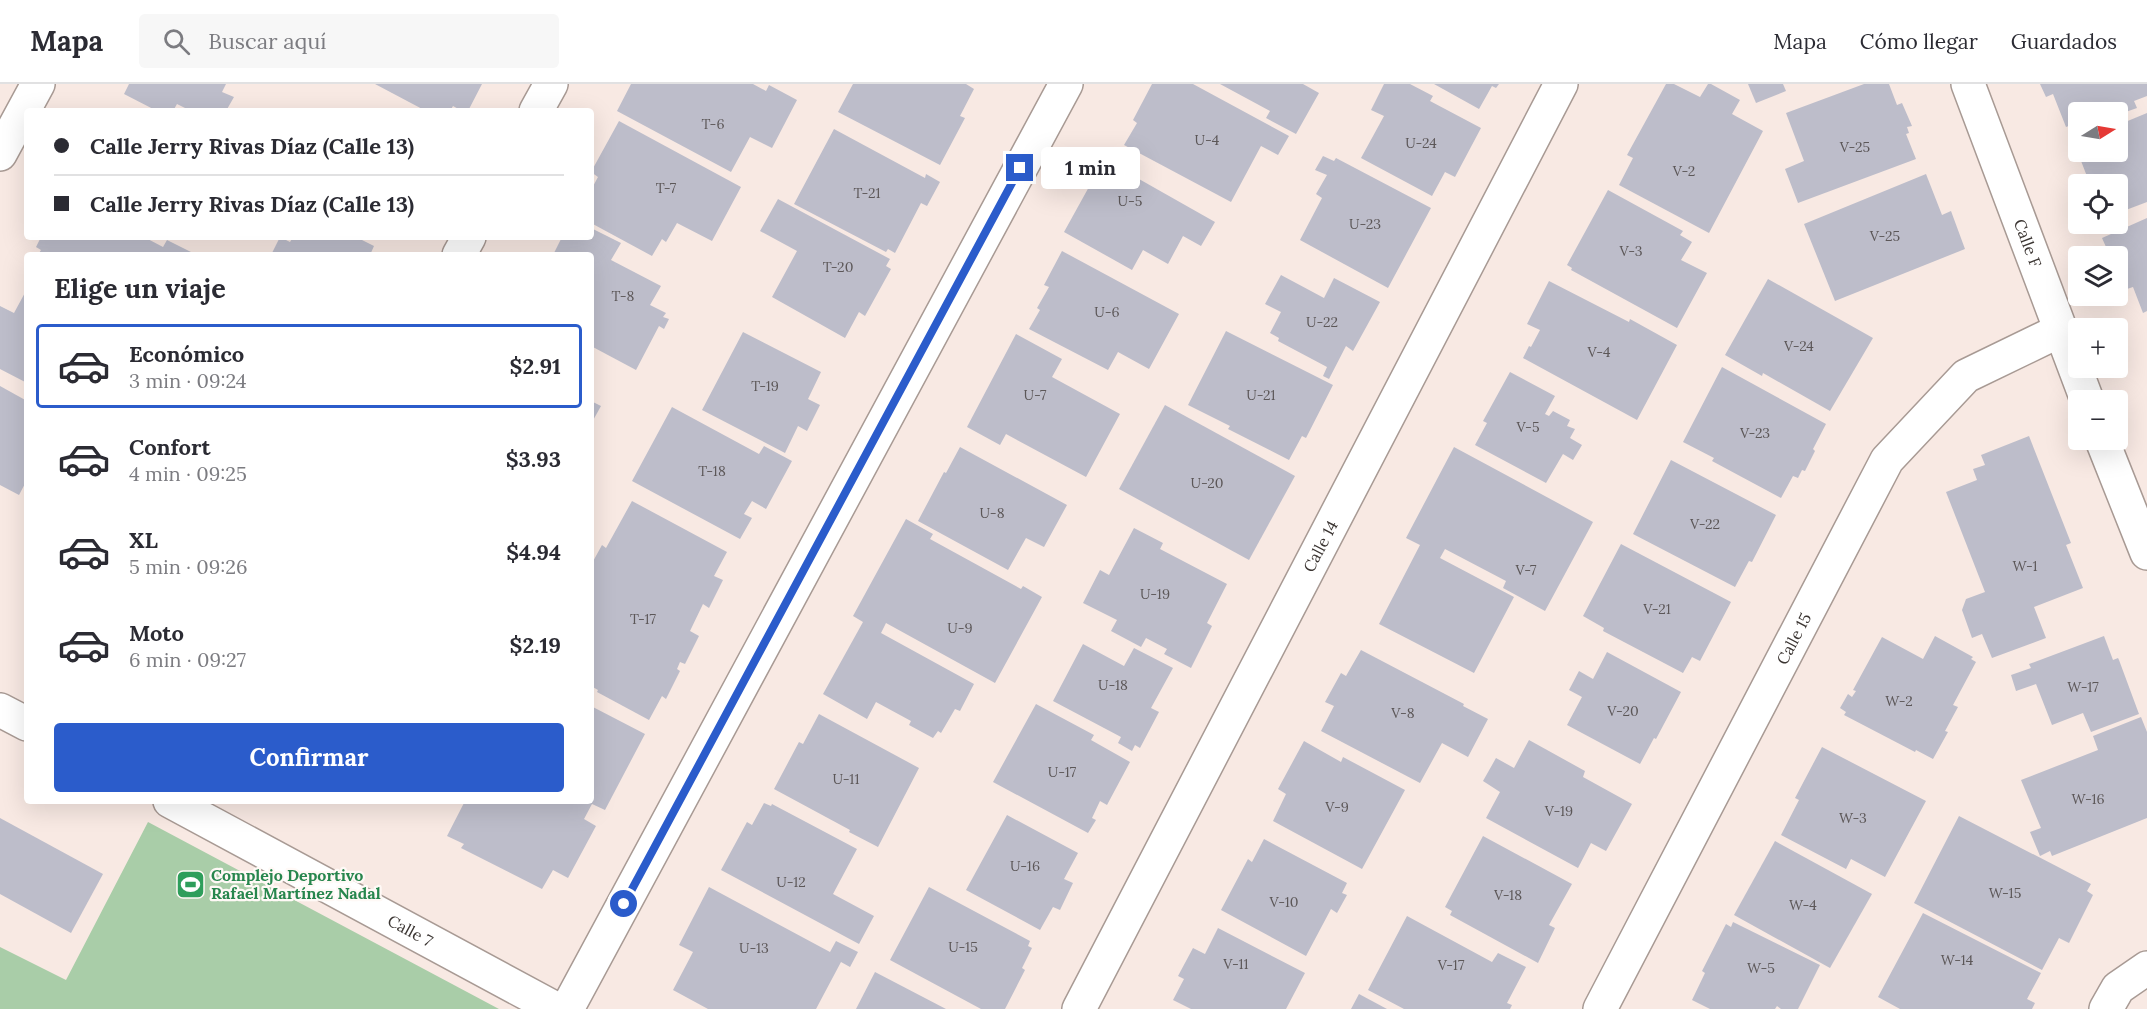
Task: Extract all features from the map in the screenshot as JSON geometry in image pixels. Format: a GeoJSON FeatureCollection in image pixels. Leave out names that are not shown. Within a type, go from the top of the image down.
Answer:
{"type":"FeatureCollection","features":[{"type":"Feature","properties":{"kind":"street"},"geometry":{"type":"LineString","coordinates":[[25,108],[38,84]]}},
{"type":"Feature","properties":{"kind":"street"},"geometry":{"type":"LineString","coordinates":[[538,108],[551,84]]}},
{"type":"Feature","properties":{"kind":"street"},"geometry":{"type":"LineString","coordinates":[[567,1009],[1066,84]]}},
{"type":"Feature","properties":{"kind":"street","name":"Calle 14"},"geometry":{"type":"LineString","coordinates":[[1079,1009],[1562,84]]}},
{"type":"Feature","properties":{"kind":"street","name":"Calle F"},"geometry":{"type":"LineString","coordinates":[[1968,84],[2082,390]]}},
{"type":"Feature","properties":{"kind":"street"},"geometry":{"type":"LineString","coordinates":[[0,154],[24,110]]}},
{"type":"Feature","properties":{"kind":"street","name":"Calle 15"},"geometry":{"type":"LineString","coordinates":[[1600,1009],[1887,460],[1966,376],[2059,331]]}},
{"type":"Feature","properties":{"kind":"street"},"geometry":{"type":"LineString","coordinates":[[2106,450],[2147,553]]}},
{"type":"Feature","properties":{"kind":"street"},"geometry":{"type":"LineString","coordinates":[[0,710],[24,722]]}},
{"type":"Feature","properties":{"kind":"street","name":"Calle 7"},"geometry":{"type":"LineString","coordinates":[[176,804],[556,1009]]}},
{"type":"Feature","properties":{"kind":"street"},"geometry":{"type":"LineString","coordinates":[[2106,1009],[2118,988],[2147,968]]}},
{"type":"Feature","properties":{"kind":"green space","name":"Complejo Deportivo Rafael Martínez Nadal"},"geometry":{"type":"Polygon","coordinates":[[[148,822],[499,1009],[0,1009],[0,947],[66,980],[148,822]]]}},
{"type":"Feature","properties":{"kind":"building"},"geometry":{"type":"Polygon","coordinates":[[[129,84],[226,84],[222,92],[234,97],[228,108],[185,108],[177,104],[175,108],[151,108],[124,94],[129,84]]]}},
{"type":"Feature","properties":{"kind":"building"},"geometry":{"type":"Polygon","coordinates":[[[375,84],[482,84],[470,108],[453,106],[452,108],[420,108],[375,84]]]}},
{"type":"Feature","properties":{"kind":"building"},"geometry":{"type":"Polygon","coordinates":[[[631,84],[753,84],[766,91],[769,85],[797,100],[772,148],[750,137],[731,172],[617,111],[631,84]]]}},
{"type":"Feature","properties":{"kind":"building"},"geometry":{"type":"Polygon","coordinates":[[[853,84],[966,84],[974,89],[960,116],[965,118],[940,165],[838,112],[853,84]]]}},
{"type":"Feature","properties":{"kind":"building"},"geometry":{"type":"Polygon","coordinates":[[[1152,84],[1193,84],[1289,136],[1278,155],[1261,146],[1231,202],[1124,145],[1137,123],[1133,120],[1152,84]]]}},
{"type":"Feature","properties":{"kind":"building"},"geometry":{"type":"Polygon","coordinates":[[[1220,84],[1303,84],[1319,93],[1296,134],[1266,118],[1270,111],[1220,84]]]}},
{"type":"Feature","properties":{"kind":"building"},"geometry":{"type":"Polygon","coordinates":[[[1384,84],[1410,84],[1433,96],[1430,101],[1481,128],[1455,177],[1445,172],[1432,196],[1361,158],[1384,116],[1371,110],[1384,84]]]}},
{"type":"Feature","properties":{"kind":"building"},"geometry":{"type":"Polygon","coordinates":[[[1434,84],[1499,84],[1496,88],[1492,86],[1479,109],[1434,84]]]}},
{"type":"Feature","properties":{"kind":"building"},"geometry":{"type":"Polygon","coordinates":[[[1666,84],[1674,84],[1700,97],[1708,84],[1711,84],[1740,100],[1732,114],[1763,131],[1709,233],[1619,185],[1633,158],[1627,155],[1666,84]]]}},
{"type":"Feature","properties":{"kind":"building"},"geometry":{"type":"Polygon","coordinates":[[[1748,84],[1783,84],[1786,91],[1756,103],[1748,84]]]}},
{"type":"Feature","properties":{"kind":"building"},"geometry":{"type":"Polygon","coordinates":[[[1864,84],[1889,84],[1897,105],[1902,103],[1912,126],[1907,127],[1909,133],[1906,134],[1916,159],[1798,203],[1785,169],[1804,161],[1786,113],[1864,84]]]}},
{"type":"Feature","properties":{"kind":"building"},"geometry":{"type":"Polygon","coordinates":[[[2040,84],[2147,84],[2147,96],[2134,101],[2137,108],[2128,111],[2128,102],[2068,102],[2068,126],[2066,127],[2053,94],[2046,97],[2040,84]]]}},
{"type":"Feature","properties":{"kind":"building"},"geometry":{"type":"Polygon","coordinates":[[[2147,113],[2147,202],[2128,209],[2128,174],[2086,174],[2081,162],[2128,162],[2128,121],[2147,113]]]}},
{"type":"Feature","properties":{"kind":"building"},"geometry":{"type":"Polygon","coordinates":[[[619,121],[741,187],[712,241],[677,223],[666,242],[662,239],[652,256],[594,225],[594,184],[598,177],[594,174],[594,167],[619,121]]]}},
{"type":"Feature","properties":{"kind":"building"},"geometry":{"type":"Polygon","coordinates":[[[834,129],[925,178],[926,174],[940,182],[927,206],[921,203],[895,253],[888,249],[886,252],[794,204],[834,129]]]}},
{"type":"Feature","properties":{"kind":"building"},"geometry":{"type":"Polygon","coordinates":[[[1323,156],[1334,161],[1336,158],[1431,208],[1388,288],[1300,240],[1322,198],[1316,194],[1327,175],[1315,170],[1323,156]]]}},
{"type":"Feature","properties":{"kind":"building"},"geometry":{"type":"Polygon","coordinates":[[[1116,166],[1215,222],[1201,246],[1183,236],[1168,264],[1143,250],[1132,270],[1064,232],[1095,176],[1102,180],[1109,167],[1113,170],[1116,166]]]}},
{"type":"Feature","properties":{"kind":"building"},"geometry":{"type":"Polygon","coordinates":[[[1926,174],[1942,215],[1951,211],[1965,249],[1835,301],[1804,224],[1926,174]]]}},
{"type":"Feature","properties":{"kind":"building"},"geometry":{"type":"Polygon","coordinates":[[[1608,190],[1683,231],[1680,235],[1692,242],[1681,260],[1707,273],[1677,328],[1571,270],[1572,268],[1567,265],[1608,190]]]}},
{"type":"Feature","properties":{"kind":"building"},"geometry":{"type":"Polygon","coordinates":[[[778,199],[890,259],[886,266],[891,269],[865,316],[859,312],[845,338],[772,297],[797,251],[760,231],[778,199]]]}},
{"type":"Feature","properties":{"kind":"building"},"geometry":{"type":"Polygon","coordinates":[[[2147,218],[2147,311],[2143,313],[2133,287],[2128,289],[2128,246],[2106,246],[2102,238],[2111,234],[2128,234],[2128,226],[2147,218]]]}},
{"type":"Feature","properties":{"kind":"building"},"geometry":{"type":"Polygon","coordinates":[[[594,230],[621,243],[611,260],[661,286],[650,305],[666,313],[663,317],[669,319],[664,329],[659,326],[636,370],[594,348],[594,252],[554,252],[560,240],[594,240],[594,230]]]}},
{"type":"Feature","properties":{"kind":"building"},"geometry":{"type":"Polygon","coordinates":[[[40,240],[150,240],[163,247],[167,240],[191,252],[40,252],[41,250],[36,247],[40,240]]]}},
{"type":"Feature","properties":{"kind":"building"},"geometry":{"type":"Polygon","coordinates":[[[278,240],[290,242],[291,240],[362,240],[374,246],[371,252],[272,252],[278,240]]]}},
{"type":"Feature","properties":{"kind":"building"},"geometry":{"type":"Polygon","coordinates":[[[1062,251],[1179,314],[1149,369],[1118,352],[1108,370],[1029,329],[1040,310],[1037,308],[1049,287],[1044,285],[1062,251]]]}},
{"type":"Feature","properties":{"kind":"building"},"geometry":{"type":"Polygon","coordinates":[[[1281,275],[1324,298],[1334,278],[1380,302],[1353,351],[1346,346],[1329,379],[1323,376],[1327,367],[1278,341],[1279,338],[1270,333],[1281,312],[1265,304],[1281,275]]]}},
{"type":"Feature","properties":{"kind":"building"},"geometry":{"type":"Polygon","coordinates":[[[1768,279],[1873,338],[1830,411],[1763,373],[1762,376],[1725,355],[1768,279]]]}},
{"type":"Feature","properties":{"kind":"building"},"geometry":{"type":"Polygon","coordinates":[[[1549,281],[1629,322],[1630,319],[1677,345],[1637,420],[1523,358],[1540,330],[1527,324],[1549,281]]]}},
{"type":"Feature","properties":{"kind":"building"},"geometry":{"type":"Polygon","coordinates":[[[24,295],[24,381],[0,369],[0,306],[14,313],[24,295]]]}},
{"type":"Feature","properties":{"kind":"building"},"geometry":{"type":"Polygon","coordinates":[[[1226,331],[1333,385],[1306,438],[1302,436],[1289,460],[1228,429],[1230,426],[1188,405],[1226,331]]]}},
{"type":"Feature","properties":{"kind":"building"},"geometry":{"type":"Polygon","coordinates":[[[743,332],[821,372],[808,399],[820,405],[807,431],[798,426],[785,453],[702,410],[743,332]]]}},
{"type":"Feature","properties":{"kind":"building"},"geometry":{"type":"Polygon","coordinates":[[[1016,334],[1062,359],[1052,377],[1120,414],[1086,477],[1006,434],[1000,445],[967,427],[1016,334]]]}},
{"type":"Feature","properties":{"kind":"building"},"geometry":{"type":"Polygon","coordinates":[[[1722,367],[1826,424],[1805,471],[1802,470],[1798,478],[1793,476],[1781,498],[1712,461],[1714,458],[1683,442],[1722,367]]]}},
{"type":"Feature","properties":{"kind":"building"},"geometry":{"type":"Polygon","coordinates":[[[1510,372],[1555,396],[1545,414],[1549,416],[1553,411],[1570,420],[1567,426],[1575,429],[1570,438],[1582,445],[1573,460],[1563,454],[1546,483],[1475,445],[1487,423],[1483,421],[1510,372]]]}},
{"type":"Feature","properties":{"kind":"building"},"geometry":{"type":"Polygon","coordinates":[[[0,386],[24,399],[24,486],[19,495],[0,485],[0,386]]]}},
{"type":"Feature","properties":{"kind":"building"},"geometry":{"type":"Polygon","coordinates":[[[594,402],[601,406],[594,419],[594,402]]]}},
{"type":"Feature","properties":{"kind":"building"},"geometry":{"type":"Polygon","coordinates":[[[1165,405],[1295,476],[1249,560],[1119,489],[1165,405]]]}},
{"type":"Feature","properties":{"kind":"building"},"geometry":{"type":"Polygon","coordinates":[[[672,407],[759,454],[764,446],[792,461],[766,509],[752,501],[744,514],[752,518],[740,539],[632,481],[672,407]]]}},
{"type":"Feature","properties":{"kind":"building"},"geometry":{"type":"Polygon","coordinates":[[[2029,436],[2071,543],[2066,545],[2083,588],[2034,607],[2046,638],[1992,658],[1982,634],[1972,638],[1962,610],[1966,599],[1985,592],[1946,492],[1977,480],[1973,469],[1985,465],[1981,455],[2029,436]]]}},
{"type":"Feature","properties":{"kind":"building"},"geometry":{"type":"Polygon","coordinates":[[[960,447],[1067,505],[1044,547],[1026,538],[1008,570],[918,521],[960,447]]]}},
{"type":"Feature","properties":{"kind":"building"},"geometry":{"type":"Polygon","coordinates":[[[1454,447],[1593,522],[1545,611],[1503,588],[1506,581],[1445,549],[1440,558],[1514,597],[1474,673],[1379,624],[1420,545],[1406,538],[1454,447]]]}},
{"type":"Feature","properties":{"kind":"building"},"geometry":{"type":"Polygon","coordinates":[[[1671,460],[1776,515],[1752,562],[1749,561],[1735,587],[1633,534],[1671,460]]]}},
{"type":"Feature","properties":{"kind":"building"},"geometry":{"type":"Polygon","coordinates":[[[632,501],[727,552],[714,576],[723,580],[709,608],[703,604],[690,631],[699,636],[685,664],[680,662],[677,669],[680,671],[666,699],[662,696],[649,720],[597,692],[598,690],[594,688],[594,560],[602,545],[606,548],[632,501]]]}},
{"type":"Feature","properties":{"kind":"building"},"geometry":{"type":"Polygon","coordinates":[[[906,519],[933,534],[930,539],[1021,589],[1023,586],[1042,597],[995,683],[886,623],[881,633],[974,684],[960,711],[955,709],[941,733],[938,731],[933,738],[909,725],[911,721],[876,702],[867,719],[823,694],[863,622],[853,616],[906,519]]]}},
{"type":"Feature","properties":{"kind":"building"},"geometry":{"type":"Polygon","coordinates":[[[1134,528],[1163,543],[1160,549],[1227,584],[1207,623],[1212,626],[1191,668],[1164,654],[1167,649],[1146,638],[1141,647],[1111,631],[1117,620],[1083,603],[1100,570],[1109,575],[1134,528]]]}},
{"type":"Feature","properties":{"kind":"building"},"geometry":{"type":"Polygon","coordinates":[[[1621,544],[1731,602],[1700,661],[1692,657],[1683,673],[1603,631],[1604,628],[1583,616],[1621,544]]]}},
{"type":"Feature","properties":{"kind":"building"},"geometry":{"type":"Polygon","coordinates":[[[1935,636],[1973,657],[1971,659],[1976,662],[1953,705],[1958,707],[1945,731],[1948,732],[1933,759],[1844,715],[1846,712],[1840,708],[1848,694],[1852,697],[1856,691],[1853,690],[1882,637],[1923,659],[1935,636]]]}},
{"type":"Feature","properties":{"kind":"building"},"geometry":{"type":"Polygon","coordinates":[[[2104,636],[2113,660],[2118,658],[2119,660],[2139,714],[2091,732],[2083,713],[2052,725],[2036,684],[2016,691],[2011,675],[2031,668],[2029,664],[2104,636]]]}},
{"type":"Feature","properties":{"kind":"building"},"geometry":{"type":"Polygon","coordinates":[[[1083,644],[1124,666],[1134,648],[1173,668],[1151,708],[1159,712],[1140,748],[1135,745],[1132,751],[1118,743],[1121,737],[1053,701],[1083,644]]]}},
{"type":"Feature","properties":{"kind":"building"},"geometry":{"type":"Polygon","coordinates":[[[1361,650],[1488,719],[1468,757],[1442,743],[1420,783],[1321,731],[1334,706],[1325,702],[1341,673],[1346,676],[1361,650]]]}},
{"type":"Feature","properties":{"kind":"building"},"geometry":{"type":"Polygon","coordinates":[[[1607,652],[1681,692],[1640,764],[1567,725],[1582,697],[1569,690],[1579,671],[1593,679],[1607,652]]]}},
{"type":"Feature","properties":{"kind":"building"},"geometry":{"type":"Polygon","coordinates":[[[1036,704],[1094,735],[1091,740],[1130,762],[1107,805],[1100,801],[1092,818],[1096,820],[1088,833],[993,782],[1036,704]]]}},
{"type":"Feature","properties":{"kind":"building"},"geometry":{"type":"Polygon","coordinates":[[[594,708],[645,734],[605,810],[592,804],[594,804],[594,708]]]}},
{"type":"Feature","properties":{"kind":"building"},"geometry":{"type":"Polygon","coordinates":[[[819,714],[919,768],[878,847],[774,789],[799,742],[803,744],[819,714]]]}},
{"type":"Feature","properties":{"kind":"building"},"geometry":{"type":"Polygon","coordinates":[[[2141,717],[2147,732],[2147,818],[2052,856],[2050,851],[2040,856],[2030,832],[2041,828],[2021,780],[2098,750],[2093,736],[2141,717]]]}},
{"type":"Feature","properties":{"kind":"building"},"geometry":{"type":"Polygon","coordinates":[[[1529,740],[1585,771],[1583,777],[1632,804],[1606,851],[1591,843],[1578,868],[1486,818],[1500,792],[1483,781],[1496,758],[1514,768],[1529,740]]]}},
{"type":"Feature","properties":{"kind":"building"},"geometry":{"type":"Polygon","coordinates":[[[1304,741],[1341,762],[1343,757],[1405,790],[1362,869],[1273,821],[1286,794],[1278,789],[1304,741]]]}},
{"type":"Feature","properties":{"kind":"building"},"geometry":{"type":"Polygon","coordinates":[[[1822,747],[1926,801],[1885,877],[1851,859],[1846,869],[1781,835],[1799,800],[1795,798],[1822,747]]]}},
{"type":"Feature","properties":{"kind":"building"},"geometry":{"type":"Polygon","coordinates":[[[764,803],[771,806],[772,804],[857,849],[833,894],[874,916],[859,944],[721,870],[747,822],[752,825],[764,803]]]}},
{"type":"Feature","properties":{"kind":"building"},"geometry":{"type":"Polygon","coordinates":[[[463,804],[592,804],[584,819],[596,826],[568,878],[553,870],[542,889],[461,848],[464,844],[447,836],[463,804]]]}},
{"type":"Feature","properties":{"kind":"building"},"geometry":{"type":"Polygon","coordinates":[[[1007,815],[1078,853],[1064,879],[1073,883],[1060,910],[1053,907],[1040,930],[966,890],[1007,815]]]}},
{"type":"Feature","properties":{"kind":"building"},"geometry":{"type":"Polygon","coordinates":[[[1959,816],[2091,884],[2087,891],[2093,895],[2069,943],[2059,938],[2042,970],[1914,903],[1959,816]]]}},
{"type":"Feature","properties":{"kind":"building"},"geometry":{"type":"Polygon","coordinates":[[[0,818],[103,874],[71,933],[0,894],[0,818]]]}},
{"type":"Feature","properties":{"kind":"building"},"geometry":{"type":"Polygon","coordinates":[[[1483,836],[1572,884],[1549,925],[1555,928],[1538,963],[1450,915],[1452,911],[1445,907],[1483,836]]]}},
{"type":"Feature","properties":{"kind":"building"},"geometry":{"type":"Polygon","coordinates":[[[1264,839],[1347,883],[1342,893],[1347,895],[1337,913],[1331,909],[1306,956],[1221,910],[1248,859],[1252,862],[1264,839]]]}},
{"type":"Feature","properties":{"kind":"building"},"geometry":{"type":"Polygon","coordinates":[[[1775,841],[1872,894],[1830,968],[1734,915],[1775,841]]]}},
{"type":"Feature","properties":{"kind":"building"},"geometry":{"type":"Polygon","coordinates":[[[709,887],[830,952],[836,941],[858,952],[850,967],[841,962],[816,1009],[708,1009],[673,990],[693,952],[679,945],[709,887]]]}},
{"type":"Feature","properties":{"kind":"building"},"geometry":{"type":"Polygon","coordinates":[[[929,887],[1030,941],[1028,946],[1032,948],[1022,968],[1025,970],[1005,1009],[981,1009],[890,960],[929,887]]]}},
{"type":"Feature","properties":{"kind":"building"},"geometry":{"type":"Polygon","coordinates":[[[1923,913],[2041,973],[2027,999],[2035,1003],[2032,1009],[1900,1009],[1878,997],[1923,913]]]}},
{"type":"Feature","properties":{"kind":"building"},"geometry":{"type":"Polygon","coordinates":[[[1407,916],[1492,962],[1498,953],[1526,967],[1507,1003],[1512,1005],[1510,1009],[1404,1009],[1368,990],[1407,916]]]}},
{"type":"Feature","properties":{"kind":"building"},"geometry":{"type":"Polygon","coordinates":[[[1733,922],[1820,965],[1798,1009],[1781,1009],[1777,1006],[1775,1009],[1710,1009],[1692,1000],[1705,973],[1702,971],[1726,924],[1731,927],[1733,922]]]}},
{"type":"Feature","properties":{"kind":"building"},"geometry":{"type":"Polygon","coordinates":[[[1218,928],[1305,973],[1286,1009],[1191,1009],[1173,1000],[1184,979],[1178,976],[1193,948],[1205,954],[1218,928]]]}},
{"type":"Feature","properties":{"kind":"building"},"geometry":{"type":"Polygon","coordinates":[[[875,972],[946,1009],[856,1009],[875,972]]]}},
{"type":"Feature","properties":{"kind":"building"},"geometry":{"type":"Polygon","coordinates":[[[1359,994],[1387,1009],[1351,1009],[1359,994]]]}},
{"type":"Feature","properties":{"kind":"place","name":"Complejo Deportivo Rafael Martínez Nadal"},"geometry":{"type":"Point","coordinates":[190,884]}},
{"type":"Feature","properties":{"kind":"route"},"geometry":{"type":"LineString","coordinates":[[624,904],[1020,168]]}}]}
